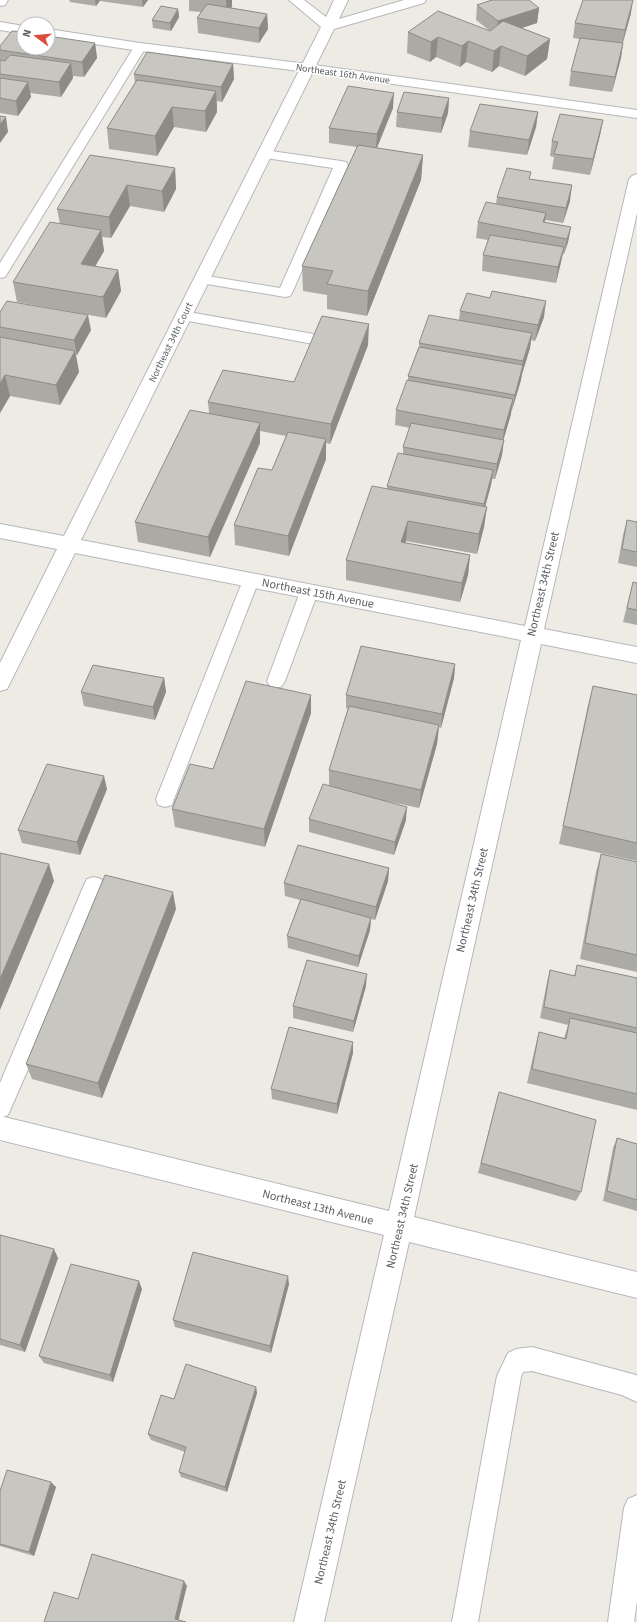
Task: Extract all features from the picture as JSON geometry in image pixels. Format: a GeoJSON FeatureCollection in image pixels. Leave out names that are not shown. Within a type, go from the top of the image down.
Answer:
{"type":"FeatureCollection","features":[{"type":"Feature","properties":{"kind":"street"},"geometry":{"type":"LineString","coordinates":[[296,0],[328,26],[419,0]]}},
{"type":"Feature","properties":{"kind":"street","name":"Northeast 34th Court"},"geometry":{"type":"LineString","coordinates":[[0,683],[341,0]]}},
{"type":"Feature","properties":{"kind":"street"},"geometry":{"type":"LineString","coordinates":[[0,26],[16,29]]}},
{"type":"Feature","properties":{"kind":"street","name":"Northeast 16th Avenue"},"geometry":{"type":"LineString","coordinates":[[56,34],[140,47],[307,68],[637,114]]}},
{"type":"Feature","properties":{"kind":"street","name":"Northeast 34th Street"},"geometry":{"type":"LineString","coordinates":[[309,1622],[531,635],[637,179]]}},
{"type":"Feature","properties":{"kind":"street","name":"Northeast 15th Avenue"},"geometry":{"type":"LineString","coordinates":[[0,531],[637,656]]}},
{"type":"Feature","properties":{"kind":"street","name":"Northeast 13th Avenue"},"geometry":{"type":"LineString","coordinates":[[0,1128],[637,1285]]}},
{"type":"Feature","properties":{"kind":"lane"},"geometry":{"type":"LineString","coordinates":[[0,274],[140,47]]}},
{"type":"Feature","properties":{"kind":"lane"},"geometry":{"type":"LineString","coordinates":[[201,279],[286,293],[341,165],[264,154]]}},
{"type":"Feature","properties":{"kind":"lane"},"geometry":{"type":"LineString","coordinates":[[183,316],[319,340]]}},
{"type":"Feature","properties":{"kind":"lane"},"geometry":{"type":"LineString","coordinates":[[165,799],[251,580]]}},
{"type":"Feature","properties":{"kind":"lane"},"geometry":{"type":"LineString","coordinates":[[276,681],[309,592]]}},
{"type":"Feature","properties":{"kind":"lane"},"geometry":{"type":"LineString","coordinates":[[0,1108],[94,885]]}},
{"type":"Feature","properties":{"kind":"lane"},"geometry":{"type":"LineString","coordinates":[[465,1622],[509,1376],[516,1360],[532,1359],[627,1384],[637,1390]]}},
{"type":"Feature","properties":{"kind":"lane"},"geometry":{"type":"LineString","coordinates":[[621,1622],[637,1508]]}},
{"type":"Feature","properties":{"kind":"building"},"geometry":{"type":"Polygon","coordinates":[[[492,0],[529,0],[539,8],[498,21],[477,5],[492,0]]]}},
{"type":"Feature","properties":{"kind":"building"},"geometry":{"type":"Polygon","coordinates":[[[583,0],[633,0],[625,30],[575,23],[583,0]]]}},
{"type":"Feature","properties":{"kind":"building"},"geometry":{"type":"Polygon","coordinates":[[[207,4],[267,14],[259,28],[197,18],[207,4]]]}},
{"type":"Feature","properties":{"kind":"building"},"geometry":{"type":"Polygon","coordinates":[[[161,6],[178,9],[170,23],[152,20],[161,6]]]}},
{"type":"Feature","properties":{"kind":"building"},"geometry":{"type":"Polygon","coordinates":[[[438,11],[490,31],[503,21],[550,39],[527,56],[501,46],[494,51],[468,41],[462,46],[438,37],[431,42],[408,32],[438,11]]]}},
{"type":"Feature","properties":{"kind":"building"},"geometry":{"type":"Polygon","coordinates":[[[12,31],[16,31],[16,52],[0,50],[0,46],[12,31]]]}},
{"type":"Feature","properties":{"kind":"building"},"geometry":{"type":"Polygon","coordinates":[[[56,37],[95,43],[82,62],[41,56],[56,56],[56,37]]]}},
{"type":"Feature","properties":{"kind":"building"},"geometry":{"type":"Polygon","coordinates":[[[580,38],[623,43],[615,77],[571,71],[580,38]]]}},
{"type":"Feature","properties":{"kind":"building"},"geometry":{"type":"Polygon","coordinates":[[[147,52],[233,64],[221,87],[134,74],[147,52]]]}},
{"type":"Feature","properties":{"kind":"building"},"geometry":{"type":"Polygon","coordinates":[[[10,55],[71,63],[59,82],[0,74],[0,60],[5,61],[10,55]]]}},
{"type":"Feature","properties":{"kind":"building"},"geometry":{"type":"Polygon","coordinates":[[[0,78],[28,82],[16,101],[0,98],[0,78]]]}},
{"type":"Feature","properties":{"kind":"building"},"geometry":{"type":"Polygon","coordinates":[[[137,80],[216,91],[205,111],[172,107],[155,136],[107,128],[137,80]]]}},
{"type":"Feature","properties":{"kind":"building"},"geometry":{"type":"Polygon","coordinates":[[[348,86],[394,93],[377,134],[329,128],[348,86]]]}},
{"type":"Feature","properties":{"kind":"building"},"geometry":{"type":"Polygon","coordinates":[[[404,92],[449,98],[442,118],[397,112],[404,92]]]}},
{"type":"Feature","properties":{"kind":"building"},"geometry":{"type":"Polygon","coordinates":[[[480,104],[538,112],[529,140],[470,131],[480,104]]]}},
{"type":"Feature","properties":{"kind":"building"},"geometry":{"type":"Polygon","coordinates":[[[560,114],[603,120],[593,159],[554,154],[558,142],[552,141],[560,114]]]}},
{"type":"Feature","properties":{"kind":"building"},"geometry":{"type":"Polygon","coordinates":[[[0,116],[6,117],[0,124],[0,116]]]}},
{"type":"Feature","properties":{"kind":"building"},"geometry":{"type":"Polygon","coordinates":[[[358,145],[423,155],[368,291],[327,284],[333,271],[302,266],[358,145]]]}},
{"type":"Feature","properties":{"kind":"building"},"geometry":{"type":"Polygon","coordinates":[[[90,155],[175,168],[162,191],[127,185],[109,217],[57,209],[90,155]]]}},
{"type":"Feature","properties":{"kind":"building"},"geometry":{"type":"Polygon","coordinates":[[[507,168],[531,172],[529,179],[572,185],[566,208],[497,197],[507,168]]]}},
{"type":"Feature","properties":{"kind":"building"},"geometry":{"type":"Polygon","coordinates":[[[486,202],[546,213],[543,222],[571,227],[567,239],[478,222],[486,202]]]}},
{"type":"Feature","properties":{"kind":"building"},"geometry":{"type":"Polygon","coordinates":[[[50,222],[101,230],[81,264],[118,270],[103,297],[13,282],[50,222]]]}},
{"type":"Feature","properties":{"kind":"building"},"geometry":{"type":"Polygon","coordinates":[[[490,235],[564,247],[558,267],[483,255],[490,235]]]}},
{"type":"Feature","properties":{"kind":"building"},"geometry":{"type":"Polygon","coordinates":[[[492,291],[546,301],[538,325],[460,311],[467,293],[490,298],[492,291]]]}},
{"type":"Feature","properties":{"kind":"building"},"geometry":{"type":"Polygon","coordinates":[[[7,301],[88,315],[74,340],[0,327],[0,312],[7,301]]]}},
{"type":"Feature","properties":{"kind":"building"},"geometry":{"type":"Polygon","coordinates":[[[429,315],[532,333],[523,361],[419,343],[429,315]]]}},
{"type":"Feature","properties":{"kind":"building"},"geometry":{"type":"Polygon","coordinates":[[[322,316],[369,324],[331,424],[208,402],[223,370],[294,382],[322,316]]]}},
{"type":"Feature","properties":{"kind":"building"},"geometry":{"type":"Polygon","coordinates":[[[0,337],[75,351],[56,385],[5,375],[0,384],[0,337]]]}},
{"type":"Feature","properties":{"kind":"building"},"geometry":{"type":"Polygon","coordinates":[[[419,347],[523,365],[515,395],[408,376],[419,347]]]}},
{"type":"Feature","properties":{"kind":"building"},"geometry":{"type":"Polygon","coordinates":[[[407,380],[513,399],[504,430],[396,410],[407,380]]]}},
{"type":"Feature","properties":{"kind":"building"},"geometry":{"type":"Polygon","coordinates":[[[190,410],[260,423],[208,537],[135,522],[190,410]]]}},
{"type":"Feature","properties":{"kind":"building"},"geometry":{"type":"Polygon","coordinates":[[[411,423],[504,440],[497,464],[403,447],[411,423]]]}},
{"type":"Feature","properties":{"kind":"building"},"geometry":{"type":"Polygon","coordinates":[[[288,432],[326,439],[288,536],[234,525],[258,468],[272,470],[288,432]]]}},
{"type":"Feature","properties":{"kind":"building"},"geometry":{"type":"Polygon","coordinates":[[[398,453],[493,470],[484,504],[387,486],[398,453]]]}},
{"type":"Feature","properties":{"kind":"building"},"geometry":{"type":"Polygon","coordinates":[[[372,486],[487,507],[479,534],[408,521],[401,542],[470,555],[462,583],[346,560],[372,486]]]}},
{"type":"Feature","properties":{"kind":"building"},"geometry":{"type":"Polygon","coordinates":[[[627,520],[637,522],[637,552],[622,549],[627,520]]]}},
{"type":"Feature","properties":{"kind":"building"},"geometry":{"type":"Polygon","coordinates":[[[633,582],[637,583],[637,610],[627,608],[633,582]]]}},
{"type":"Feature","properties":{"kind":"building"},"geometry":{"type":"Polygon","coordinates":[[[361,646],[455,664],[442,714],[346,695],[361,646]]]}},
{"type":"Feature","properties":{"kind":"building"},"geometry":{"type":"Polygon","coordinates":[[[93,665],[164,678],[153,707],[81,692],[93,665]]]}},
{"type":"Feature","properties":{"kind":"building"},"geometry":{"type":"Polygon","coordinates":[[[246,681],[311,695],[264,829],[172,809],[190,764],[213,769],[246,681]]]}},
{"type":"Feature","properties":{"kind":"building"},"geometry":{"type":"Polygon","coordinates":[[[593,686],[637,695],[637,843],[563,826],[593,686]]]}},
{"type":"Feature","properties":{"kind":"building"},"geometry":{"type":"Polygon","coordinates":[[[349,706],[439,725],[421,790],[329,770],[349,706]]]}},
{"type":"Feature","properties":{"kind":"building"},"geometry":{"type":"Polygon","coordinates":[[[47,764],[104,776],[77,842],[18,830],[47,764]]]}},
{"type":"Feature","properties":{"kind":"building"},"geometry":{"type":"Polygon","coordinates":[[[323,784],[407,807],[395,842],[309,819],[323,784]]]}},
{"type":"Feature","properties":{"kind":"building"},"geometry":{"type":"Polygon","coordinates":[[[298,845],[389,868],[376,907],[284,883],[298,845]]]}},
{"type":"Feature","properties":{"kind":"building"},"geometry":{"type":"Polygon","coordinates":[[[0,853],[49,864],[0,979],[0,853]]]}},
{"type":"Feature","properties":{"kind":"building"},"geometry":{"type":"Polygon","coordinates":[[[601,854],[637,862],[637,955],[585,943],[601,854]]]}},
{"type":"Feature","properties":{"kind":"building"},"geometry":{"type":"Polygon","coordinates":[[[105,875],[173,892],[98,1083],[26,1064],[105,875]]]}},
{"type":"Feature","properties":{"kind":"building"},"geometry":{"type":"Polygon","coordinates":[[[301,899],[371,918],[359,956],[287,936],[301,899]]]}},
{"type":"Feature","properties":{"kind":"building"},"geometry":{"type":"Polygon","coordinates":[[[307,960],[367,974],[354,1021],[293,1006],[307,960]]]}},
{"type":"Feature","properties":{"kind":"building"},"geometry":{"type":"Polygon","coordinates":[[[577,965],[637,978],[637,1028],[544,1007],[550,970],[575,976],[577,965]]]}},
{"type":"Feature","properties":{"kind":"building"},"geometry":{"type":"Polygon","coordinates":[[[570,1018],[637,1033],[637,1094],[532,1069],[539,1032],[566,1039],[570,1018]]]}},
{"type":"Feature","properties":{"kind":"building"},"geometry":{"type":"Polygon","coordinates":[[[289,1027],[353,1042],[337,1104],[271,1089],[289,1027]]]}},
{"type":"Feature","properties":{"kind":"building"},"geometry":{"type":"Polygon","coordinates":[[[499,1092],[596,1120],[581,1192],[481,1163],[499,1092]]]}},
{"type":"Feature","properties":{"kind":"building"},"geometry":{"type":"Polygon","coordinates":[[[617,1138],[637,1144],[637,1200],[607,1191],[617,1138]]]}},
{"type":"Feature","properties":{"kind":"building"},"geometry":{"type":"Polygon","coordinates":[[[0,1235],[54,1249],[20,1345],[0,1339],[0,1235]]]}},
{"type":"Feature","properties":{"kind":"building"},"geometry":{"type":"Polygon","coordinates":[[[193,1252],[288,1276],[270,1346],[173,1320],[193,1252]]]}},
{"type":"Feature","properties":{"kind":"building"},"geometry":{"type":"Polygon","coordinates":[[[71,1264],[139,1281],[110,1375],[39,1356],[71,1264]]]}},
{"type":"Feature","properties":{"kind":"building"},"geometry":{"type":"Polygon","coordinates":[[[186,1364],[256,1387],[225,1487],[179,1472],[186,1447],[148,1434],[161,1395],[174,1399],[186,1364]]]}},
{"type":"Feature","properties":{"kind":"building"},"geometry":{"type":"Polygon","coordinates":[[[7,1470],[51,1482],[29,1552],[0,1544],[0,1491],[7,1470]]]}},
{"type":"Feature","properties":{"kind":"building"},"geometry":{"type":"Polygon","coordinates":[[[92,1554],[184,1581],[175,1619],[186,1622],[44,1622],[54,1592],[78,1599],[92,1554]]]}}]}
